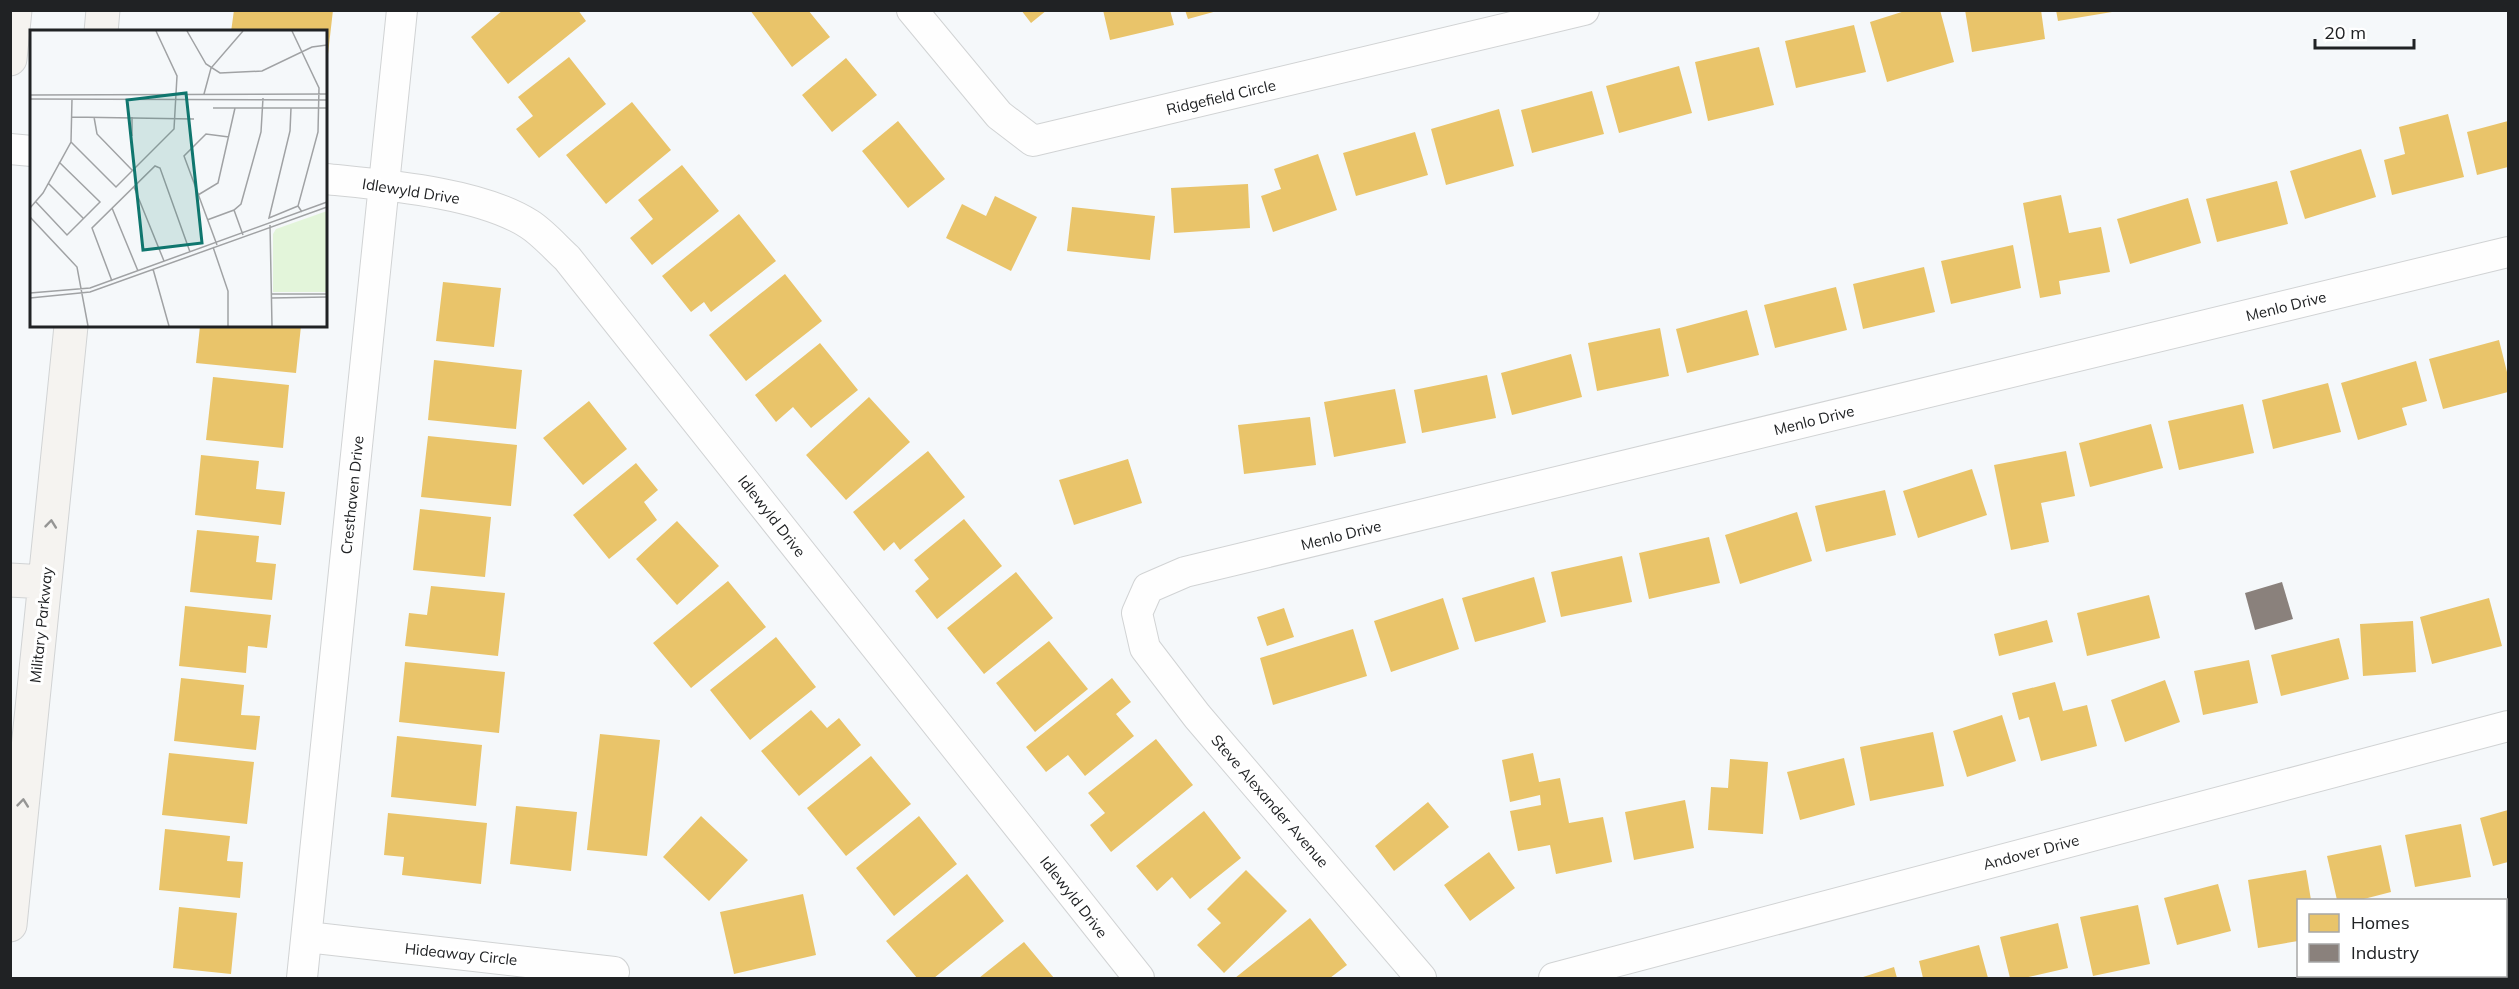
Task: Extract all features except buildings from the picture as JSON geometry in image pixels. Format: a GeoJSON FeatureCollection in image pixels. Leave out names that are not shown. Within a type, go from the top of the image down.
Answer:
{"type":"FeatureCollection","features":[{"type":"Feature","properties":{"kind":"main road"},"geometry":{"type":"LineString","coordinates":[[10,58],[15,10]]}},
{"type":"Feature","properties":{"kind":"main road"},"geometry":{"type":"LineString","coordinates":[[101,30],[103,10]]}},
{"type":"Feature","properties":{"kind":"main road","name":"Military Parkway"},"geometry":{"type":"LineString","coordinates":[[12,910],[71,327]]}},
{"type":"Feature","properties":{"kind":"main road"},"geometry":{"type":"LineString","coordinates":[[10,580],[45,582]]}},
{"type":"Feature","properties":{"kind":"street","name":"Cresthaven Drive"},"geometry":{"type":"LineString","coordinates":[[302,978],[402,10]]}},
{"type":"Feature","properties":{"kind":"street","name":"Ridgefield Circle"},"geometry":{"type":"LineString","coordinates":[[912,10],[999,115],[1033,141],[1584,10]]}},
{"type":"Feature","properties":{"kind":"street"},"geometry":{"type":"LineString","coordinates":[[10,149],[30,151]]}},
{"type":"Feature","properties":{"kind":"street","name":"Idlewyld Drive"},"geometry":{"type":"LineString","coordinates":[[327,179],[384,185],[484,203],[529,224],[567,258],[1139,978]]}},
{"type":"Feature","properties":{"kind":"street","name":"Menlo Drive"},"geometry":{"type":"LineString","coordinates":[[1137,613],[1148,588],[1185,572],[2508,252]]}},
{"type":"Feature","properties":{"kind":"street","name":"Steve Alexander Avenue"},"geometry":{"type":"LineString","coordinates":[[1137,613],[1145,648],[1197,716],[1421,978]]}},
{"type":"Feature","properties":{"kind":"street","name":"Andover Drive"},"geometry":{"type":"LineString","coordinates":[[1554,978],[2508,726]]}},
{"type":"Feature","properties":{"kind":"street","name":"Hideaway Circle"},"geometry":{"type":"LineString","coordinates":[[307,937],[614,972]]}}]}
